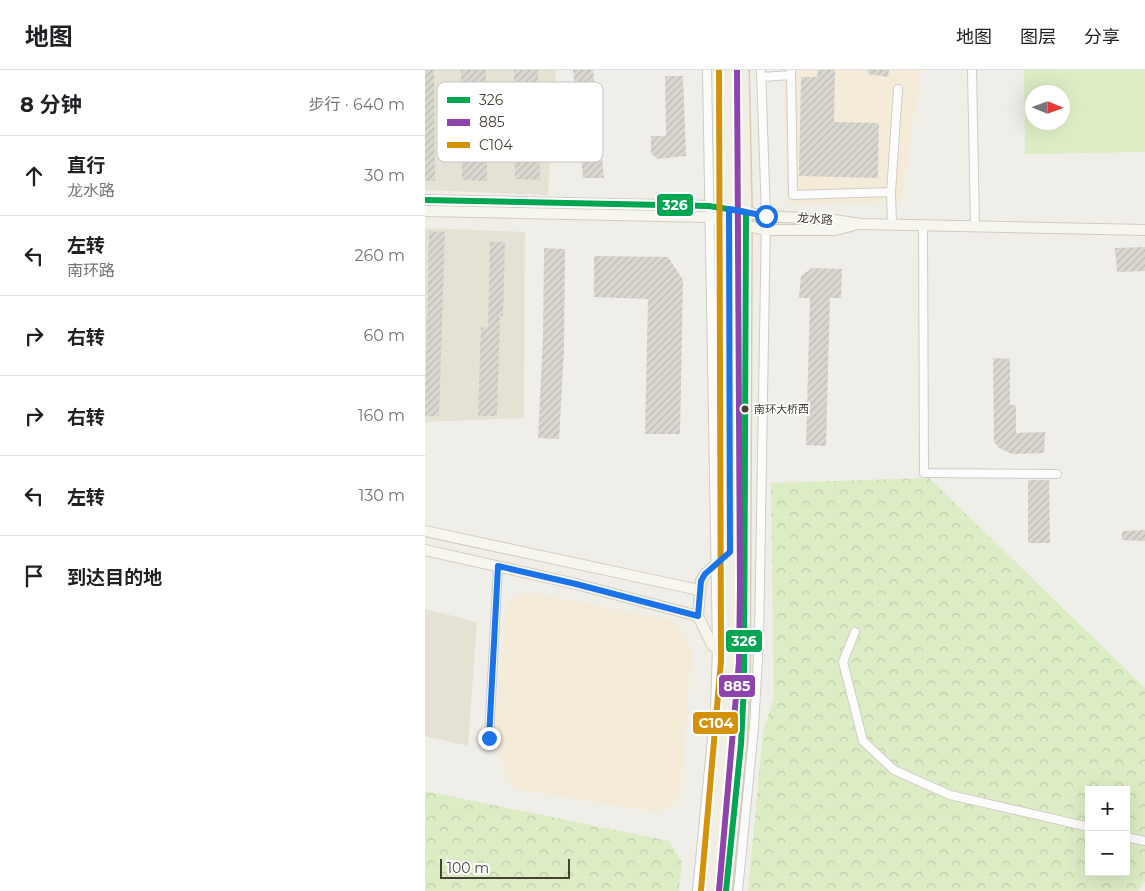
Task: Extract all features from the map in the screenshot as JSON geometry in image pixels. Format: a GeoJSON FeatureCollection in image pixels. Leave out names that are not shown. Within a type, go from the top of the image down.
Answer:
{"type":"FeatureCollection","features":[{"type":"Feature","properties":{"kind":"main road"},"geometry":{"type":"LineString","coordinates":[[710,891],[730,661],[728,70]]}},
{"type":"Feature","properties":{"kind":"main road"},"geometry":{"type":"LineString","coordinates":[[727,891],[747,745],[745,686],[746,212],[743,70]]}},
{"type":"Feature","properties":{"kind":"street"},"geometry":{"type":"LineString","coordinates":[[697,891],[711,742],[717,649],[707,70]]}},
{"type":"Feature","properties":{"kind":"street"},"geometry":{"type":"LineString","coordinates":[[972,70],[975,226]]}},
{"type":"Feature","properties":{"kind":"street"},"geometry":{"type":"LineString","coordinates":[[738,891],[747,745],[759,640],[766,230],[761,73],[791,72],[793,195],[891,192]]}},
{"type":"Feature","properties":{"kind":"street"},"geometry":{"type":"LineString","coordinates":[[892,224],[891,192],[898,89]]}},
{"type":"Feature","properties":{"kind":"street","name":"龙水路"},"geometry":{"type":"LineString","coordinates":[[425,200],[709,206],[766,216],[834,220],[861,224],[1145,230]]}},
{"type":"Feature","properties":{"kind":"street"},"geometry":{"type":"LineString","coordinates":[[425,210],[709,217],[766,230],[835,230],[861,224]]}},
{"type":"Feature","properties":{"kind":"street"},"geometry":{"type":"LineString","coordinates":[[923,224],[924,474],[1057,474]]}},
{"type":"Feature","properties":{"kind":"street"},"geometry":{"type":"LineString","coordinates":[[425,531],[699,590]]}},
{"type":"Feature","properties":{"kind":"street"},"geometry":{"type":"LineString","coordinates":[[425,550],[576,584],[698,616]]}},
{"type":"Feature","properties":{"kind":"street"},"geometry":{"type":"LineString","coordinates":[[730,552],[705,574],[699,590],[698,616],[712,645],[730,661]]}},
{"type":"Feature","properties":{"kind":"street"},"geometry":{"type":"LineString","coordinates":[[489,738],[498,566]]}},
{"type":"Feature","properties":{"kind":"street"},"geometry":{"type":"LineString","coordinates":[[855,632],[843,662],[863,741],[894,770],[951,795],[1085,826]]}},
{"type":"Feature","properties":{"kind":"street"},"geometry":{"type":"LineString","coordinates":[[1130,837],[1145,841]]}},
{"type":"Feature","properties":{"kind":"shaded area"},"geometry":{"type":"Polygon","coordinates":[[[425,70],[556,70],[555,82],[437,82],[437,162],[550,162],[548,195],[425,190],[425,70]]]}},
{"type":"Feature","properties":{"kind":"shaded area"},"geometry":{"type":"Polygon","coordinates":[[[783,70],[921,70],[901,202],[787,205],[783,70]]]}},
{"type":"Feature","properties":{"kind":"shaded area"},"geometry":{"type":"Polygon","coordinates":[[[425,228],[525,232],[524,418],[425,422],[425,228]]]}},
{"type":"Feature","properties":{"kind":"shaded area"},"geometry":{"type":"Polygon","coordinates":[[[529,592],[673,621],[692,649],[681,787],[673,806],[655,812],[516,789],[504,772],[501,756],[493,750],[507,600],[529,592]]]}},
{"type":"Feature","properties":{"kind":"shaded area"},"geometry":{"type":"Polygon","coordinates":[[[425,609],[477,622],[468,746],[425,736],[425,609]]]}},
{"type":"Feature","properties":{"kind":"green space"},"geometry":{"type":"Polygon","coordinates":[[[1024,70],[1145,70],[1145,152],[1025,154],[1024,70]]]}},
{"type":"Feature","properties":{"kind":"green space"},"geometry":{"type":"Polygon","coordinates":[[[929,478],[1145,688],[1145,881],[1138,891],[748,891],[763,732],[774,698],[771,483],[929,478]]]}},
{"type":"Feature","properties":{"kind":"green space"},"geometry":{"type":"Polygon","coordinates":[[[425,791],[669,841],[682,862],[679,891],[425,891],[425,791]]]}},
{"type":"Feature","properties":{"kind":"building"},"geometry":{"type":"Polygon","coordinates":[[[425,70],[434,70],[435,181],[425,181],[425,70]]]}},
{"type":"Feature","properties":{"kind":"building"},"geometry":{"type":"Polygon","coordinates":[[[461,70],[486,70],[486,82],[461,82],[461,70]]]}},
{"type":"Feature","properties":{"kind":"building"},"geometry":{"type":"Polygon","coordinates":[[[514,70],[538,70],[538,82],[514,82],[514,70]]]}},
{"type":"Feature","properties":{"kind":"building"},"geometry":{"type":"Polygon","coordinates":[[[573,70],[593,70],[594,82],[574,82],[573,70]]]}},
{"type":"Feature","properties":{"kind":"building"},"geometry":{"type":"Polygon","coordinates":[[[818,70],[835,70],[834,122],[879,123],[878,178],[799,176],[801,77],[817,77],[818,70]]]}},
{"type":"Feature","properties":{"kind":"building"},"geometry":{"type":"Polygon","coordinates":[[[868,70],[889,70],[888,77],[868,74],[868,70]]]}},
{"type":"Feature","properties":{"kind":"building"},"geometry":{"type":"Polygon","coordinates":[[[665,76],[683,76],[686,156],[658,159],[651,154],[651,136],[666,136],[665,76]]]}},
{"type":"Feature","properties":{"kind":"building"},"geometry":{"type":"Polygon","coordinates":[[[462,162],[487,162],[487,181],[462,180],[462,162]]]}},
{"type":"Feature","properties":{"kind":"building"},"geometry":{"type":"Polygon","coordinates":[[[515,162],[540,162],[540,180],[515,179],[515,162]]]}},
{"type":"Feature","properties":{"kind":"building"},"geometry":{"type":"Polygon","coordinates":[[[582,162],[602,162],[604,178],[583,178],[582,162]]]}},
{"type":"Feature","properties":{"kind":"building"},"geometry":{"type":"Polygon","coordinates":[[[429,231],[445,232],[439,416],[425,416],[429,231]]]}},
{"type":"Feature","properties":{"kind":"building"},"geometry":{"type":"Polygon","coordinates":[[[490,242],[505,242],[503,316],[500,316],[497,416],[478,416],[481,327],[488,328],[490,242]]]}},
{"type":"Feature","properties":{"kind":"building"},"geometry":{"type":"Polygon","coordinates":[[[1145,247],[1145,271],[1117,272],[1115,248],[1145,247]]]}},
{"type":"Feature","properties":{"kind":"building"},"geometry":{"type":"Polygon","coordinates":[[[544,248],[565,249],[564,350],[559,439],[538,438],[543,338],[544,248]]]}},
{"type":"Feature","properties":{"kind":"building"},"geometry":{"type":"Polygon","coordinates":[[[594,256],[668,257],[683,280],[680,434],[645,434],[648,299],[594,297],[594,256]]]}},
{"type":"Feature","properties":{"kind":"building"},"geometry":{"type":"Polygon","coordinates":[[[812,268],[842,269],[841,298],[830,298],[826,446],[806,445],[810,298],[799,298],[801,276],[812,268]]]}},
{"type":"Feature","properties":{"kind":"building"},"geometry":{"type":"Polygon","coordinates":[[[993,358],[1010,359],[1010,405],[1016,405],[1016,433],[1045,432],[1044,453],[1012,454],[999,448],[994,442],[993,358]]]}},
{"type":"Feature","properties":{"kind":"building"},"geometry":{"type":"Polygon","coordinates":[[[1028,480],[1049,480],[1050,543],[1028,543],[1028,480]]]}},
{"type":"Feature","properties":{"kind":"building"},"geometry":{"type":"Polygon","coordinates":[[[1145,530],[1145,541],[1122,540],[1122,531],[1145,530]]]}},
{"type":"Feature","properties":{"kind":"transit line","name":"C104"},"geometry":{"type":"LineString","coordinates":[[701,890],[721,661],[719,70]]}},
{"type":"Feature","properties":{"kind":"transit line","name":"885"},"geometry":{"type":"LineString","coordinates":[[719,891],[739,662],[737,70]]}},
{"type":"Feature","properties":{"kind":"transit line","name":"326"},"geometry":{"type":"LineString","coordinates":[[425,200],[709,206],[746,212],[744,685],[741,744],[726,891]]}},
{"type":"Feature","properties":{"kind":"place","name":"南环大桥西"},"geometry":{"type":"Point","coordinates":[745,409]}},
{"type":"Feature","properties":{"kind":"route"},"geometry":{"type":"LineString","coordinates":[[489,738],[498,566],[698,616],[701,581],[705,574],[730,552],[729,209],[766,216]]}}]}
